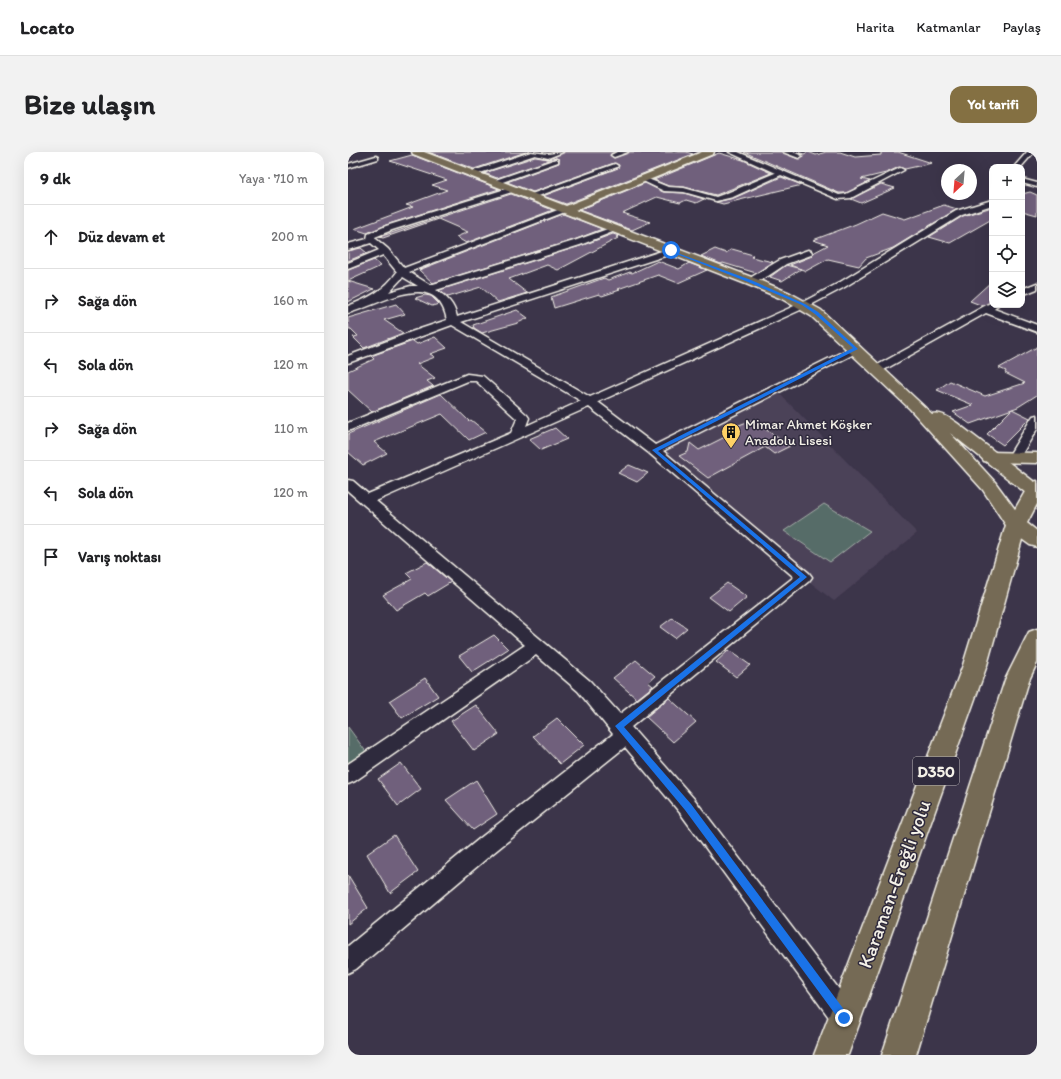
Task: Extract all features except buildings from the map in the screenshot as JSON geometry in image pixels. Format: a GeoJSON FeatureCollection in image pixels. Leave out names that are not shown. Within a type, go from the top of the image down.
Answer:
{"type":"FeatureCollection","features":[{"type":"Feature","properties":{"kind":"highway"},"geometry":{"type":"LineString","coordinates":[[990,457],[1037,458]]}},
{"type":"Feature","properties":{"kind":"highway","name":"Karaman-Ereğli yolu"},"geometry":{"type":"LineString","coordinates":[[831,1055],[975,665],[1016,525],[1036,490]]}},
{"type":"Feature","properties":{"kind":"highway","name":"D350"},"geometry":{"type":"LineString","coordinates":[[899,1055],[1017,680],[1037,638]]}},
{"type":"Feature","properties":{"kind":"main road"},"geometry":{"type":"LineString","coordinates":[[417,152],[750,281],[804,305],[816,313],[856,349],[916,406],[989,486],[1016,525],[1037,540]]}},
{"type":"Feature","properties":{"kind":"main road"},"geometry":{"type":"LineString","coordinates":[[566,210],[710,152]]}},
{"type":"Feature","properties":{"kind":"main road"},"geometry":{"type":"LineString","coordinates":[[916,406],[951,426],[990,457],[1036,490]]}},
{"type":"Feature","properties":{"kind":"street"},"geometry":{"type":"LineString","coordinates":[[471,173],[535,153],[548,156],[560,152]]}},
{"type":"Feature","properties":{"kind":"street"},"geometry":{"type":"LineString","coordinates":[[614,155],[625,152]]}},
{"type":"Feature","properties":{"kind":"street"},"geometry":{"type":"LineString","coordinates":[[732,152],[834,196],[844,197],[900,170]]}},
{"type":"Feature","properties":{"kind":"street"},"geometry":{"type":"LineString","coordinates":[[786,152],[799,156]]}},
{"type":"Feature","properties":{"kind":"street"},"geometry":{"type":"LineString","coordinates":[[1020,164],[1031,152]]}},
{"type":"Feature","properties":{"kind":"street"},"geometry":{"type":"LineString","coordinates":[[348,166],[376,158]]}},
{"type":"Feature","properties":{"kind":"street"},"geometry":{"type":"LineString","coordinates":[[494,182],[556,161]]}},
{"type":"Feature","properties":{"kind":"street"},"geometry":{"type":"LineString","coordinates":[[530,196],[616,166]]}},
{"type":"Feature","properties":{"kind":"street"},"geometry":{"type":"LineString","coordinates":[[643,179],[667,189],[684,190],[716,199],[730,195],[780,173]]}},
{"type":"Feature","properties":{"kind":"street"},"geometry":{"type":"LineString","coordinates":[[1025,182],[1037,185]]}},
{"type":"Feature","properties":{"kind":"street"},"geometry":{"type":"LineString","coordinates":[[372,240],[371,236],[389,228],[512,189]]}},
{"type":"Feature","properties":{"kind":"street"},"geometry":{"type":"LineString","coordinates":[[354,491],[516,435],[804,305],[840,286],[959,213],[989,203]]}},
{"type":"Feature","properties":{"kind":"street"},"geometry":{"type":"LineString","coordinates":[[348,310],[391,287],[402,272],[566,210]]}},
{"type":"Feature","properties":{"kind":"street"},"geometry":{"type":"LineString","coordinates":[[361,304],[411,289],[428,290],[577,243],[616,229]]}},
{"type":"Feature","properties":{"kind":"street"},"geometry":{"type":"LineString","coordinates":[[348,247],[372,240]]}},
{"type":"Feature","properties":{"kind":"street"},"geometry":{"type":"LineString","coordinates":[[348,961],[804,577],[654,450],[590,402],[453,322],[450,309],[443,298],[428,290],[402,272],[385,251],[372,240]]}},
{"type":"Feature","properties":{"kind":"street"},"geometry":{"type":"LineString","coordinates":[[348,360],[453,322],[671,250]]}},
{"type":"Feature","properties":{"kind":"street"},"geometry":{"type":"LineString","coordinates":[[348,266],[385,251]]}},
{"type":"Feature","properties":{"kind":"street"},"geometry":{"type":"LineString","coordinates":[[750,281],[765,274],[783,262],[808,253]]}},
{"type":"Feature","properties":{"kind":"street"},"geometry":{"type":"LineString","coordinates":[[1025,291],[1037,286]]}},
{"type":"Feature","properties":{"kind":"street"},"geometry":{"type":"LineString","coordinates":[[878,369],[989,307]]}},
{"type":"Feature","properties":{"kind":"street"},"geometry":{"type":"LineString","coordinates":[[991,308],[1037,328]]}},
{"type":"Feature","properties":{"kind":"street"},"geometry":{"type":"LineString","coordinates":[[654,450],[856,349]]}},
{"type":"Feature","properties":{"kind":"street"},"geometry":{"type":"LineString","coordinates":[[348,427],[467,377],[479,378],[523,418],[516,435]]}},
{"type":"Feature","properties":{"kind":"street"},"geometry":{"type":"LineString","coordinates":[[1014,457],[1037,419]]}},
{"type":"Feature","properties":{"kind":"street"},"geometry":{"type":"LineString","coordinates":[[354,491],[584,686],[688,807],[844,1018]]}},
{"type":"Feature","properties":{"kind":"street"},"geometry":{"type":"LineString","coordinates":[[348,775],[537,646]]}},
{"type":"Feature","properties":{"kind":"shaded area"},"geometry":{"type":"Polygon","coordinates":[[[771,385],[917,533],[834,601],[641,449],[771,385]]]}},
{"type":"Feature","properties":{"kind":"green space"},"geometry":{"type":"Polygon","coordinates":[[[824,504],[870,531],[830,562],[784,531],[824,504]]]}},
{"type":"Feature","properties":{"kind":"green space"},"geometry":{"type":"Polygon","coordinates":[[[348,727],[367,753],[348,766],[348,727]]]}},
{"type":"Feature","properties":{"kind":"place","name":"Mimar Ahmet Köşker Anadolu Lisesi"},"geometry":{"type":"Point","coordinates":[731,449]}},
{"type":"Feature","properties":{"kind":"route"},"geometry":{"type":"LineString","coordinates":[[671,250],[750,281],[804,305],[816,313],[856,349],[654,450],[804,577],[619,726],[688,807],[844,1018]]}}]}
